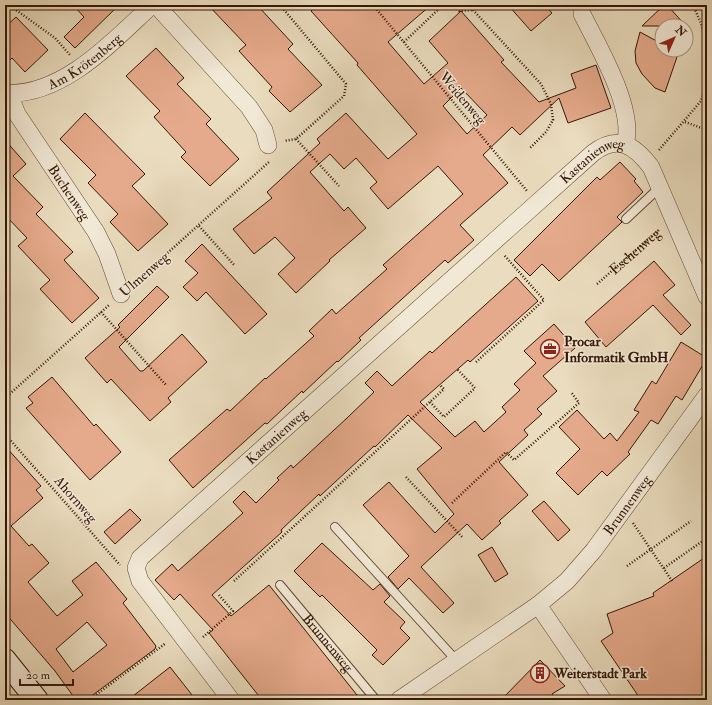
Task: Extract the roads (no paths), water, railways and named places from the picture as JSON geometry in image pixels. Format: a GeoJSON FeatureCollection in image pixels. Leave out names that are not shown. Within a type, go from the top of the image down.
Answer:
{"type":"FeatureCollection","features":[{"type":"Feature","properties":{"kind":"street","name":"Am Krötenberg"},"geometry":{"type":"LineString","coordinates":[[9,94],[37,90],[53,83],[81,66],[104,49],[152,5]]}},
{"type":"Feature","properties":{"kind":"street"},"geometry":{"type":"LineString","coordinates":[[156,5],[249,107],[264,130],[268,145]]}},
{"type":"Feature","properties":{"kind":"street","name":"Kastanienweg"},"geometry":{"type":"LineString","coordinates":[[231,700],[140,581],[136,568],[140,558],[146,551],[600,148],[613,143],[625,144],[628,124],[622,102],[612,74],[582,14]]}},
{"type":"Feature","properties":{"kind":"street","name":"Buchenweg"},"geometry":{"type":"LineString","coordinates":[[9,94],[17,114],[101,241],[121,294]]}},
{"type":"Feature","properties":{"kind":"street","name":"Eschenweg"},"geometry":{"type":"LineString","coordinates":[[625,144],[638,153],[651,167],[707,297]]}},
{"type":"Feature","properties":{"kind":"street","name":"Brunnenweg"},"geometry":{"type":"LineString","coordinates":[[399,700],[538,605],[575,573],[707,395]]}},
{"type":"Feature","properties":{"kind":"street"},"geometry":{"type":"LineString","coordinates":[[538,605],[603,700]]}},
{"type":"Feature","properties":{"kind":"street"},"geometry":{"type":"LineString","coordinates":[[5,660],[37,700]]}},
{"type":"Feature","properties":{"kind":"lane"},"geometry":{"type":"LineString","coordinates":[[626,219],[659,188]]}},
{"type":"Feature","properties":{"kind":"lane"},"geometry":{"type":"LineString","coordinates":[[334,526],[456,660]]}},
{"type":"Feature","properties":{"kind":"lane","name":"Brunnenweg"},"geometry":{"type":"LineString","coordinates":[[280,585],[376,700]]}},
{"type":"Feature","properties":{"kind":"place","name":"Procar Informatik GmbH"},"geometry":{"type":"Point","coordinates":[550,349]}},
{"type":"Feature","properties":{"kind":"place","name":"Weiterstadt Park"},"geometry":{"type":"Point","coordinates":[540,673]}}]}
